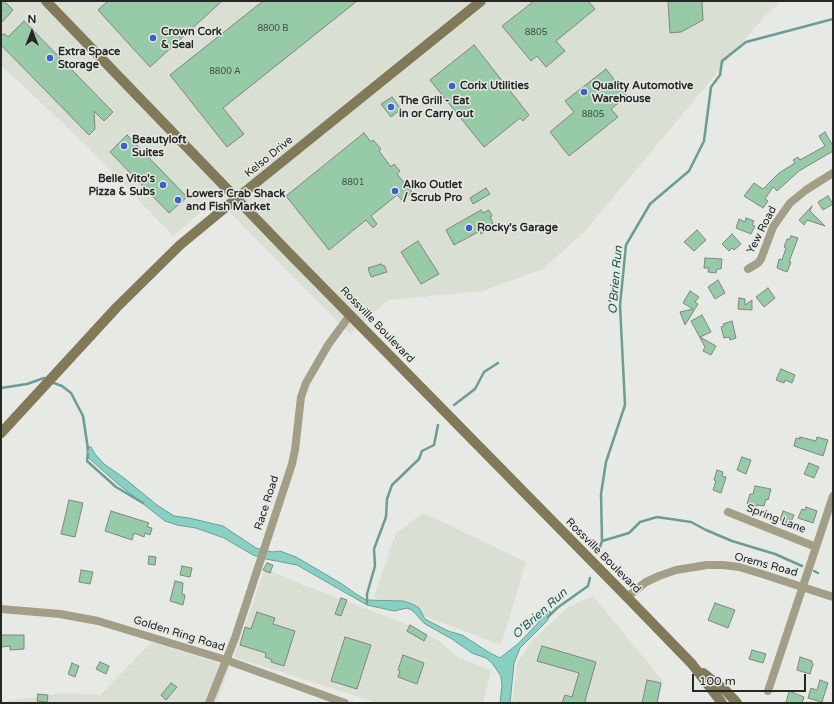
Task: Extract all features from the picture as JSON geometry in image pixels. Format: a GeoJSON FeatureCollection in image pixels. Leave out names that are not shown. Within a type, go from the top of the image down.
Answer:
{"type":"FeatureCollection","features":[{"type":"Feature","properties":{"kind":"main road","name":"Rossville Boulevard"},"geometry":{"type":"LineString","coordinates":[[46,1],[350,315],[692,664],[722,703]]}},
{"type":"Feature","properties":{"kind":"main road","name":"Kelso Drive"},"geometry":{"type":"LineString","coordinates":[[1,432],[117,307],[180,245],[481,1]]}},
{"type":"Feature","properties":{"kind":"main road","name":"Rossville Boulevard"},"geometry":{"type":"LineString","coordinates":[[692,664],[726,691],[737,703]]}},
{"type":"Feature","properties":{"kind":"street","name":"Yew Road"},"geometry":{"type":"LineString","coordinates":[[748,269],[761,259],[773,227],[790,203],[806,190],[833,173]]}},
{"type":"Feature","properties":{"kind":"street","name":"Race Road"},"geometry":{"type":"LineString","coordinates":[[209,703],[235,638],[292,464],[301,397],[306,383],[328,345],[350,315]]}},
{"type":"Feature","properties":{"kind":"street"},"geometry":{"type":"LineString","coordinates":[[768,691],[833,496]]}},
{"type":"Feature","properties":{"kind":"street","name":"Spring Lane"},"geometry":{"type":"LineString","coordinates":[[728,512],[816,547]]}},
{"type":"Feature","properties":{"kind":"street","name":"Orems Road"},"geometry":{"type":"LineString","coordinates":[[627,597],[646,582],[659,576],[676,570],[708,566],[739,568],[759,572],[833,597]]}},
{"type":"Feature","properties":{"kind":"street","name":"Golden Ring Road"},"geometry":{"type":"LineString","coordinates":[[1,609],[60,614],[98,620],[226,660],[345,703]]}},
{"type":"Feature","properties":{"kind":"shaded area"},"geometry":{"type":"Polygon","coordinates":[[[1,1],[781,1],[763,18],[584,232],[543,269],[483,291],[388,300],[350,334],[238,221],[210,189],[211,203],[173,236],[90,149],[1,65],[1,1]]]}},
{"type":"Feature","properties":{"kind":"shaded area"},"geometry":{"type":"Polygon","coordinates":[[[424,513],[526,562],[501,645],[374,597],[396,533],[424,513]]]}},
{"type":"Feature","properties":{"kind":"shaded area"},"geometry":{"type":"Polygon","coordinates":[[[265,568],[288,579],[406,624],[439,641],[459,658],[491,670],[483,703],[378,703],[234,657],[265,568]]]}},
{"type":"Feature","properties":{"kind":"shaded area"},"geometry":{"type":"Polygon","coordinates":[[[593,596],[663,681],[658,703],[512,703],[517,664],[529,644],[568,607],[593,596]]]}},
{"type":"Feature","properties":{"kind":"shaded area"},"geometry":{"type":"Polygon","coordinates":[[[152,642],[230,667],[216,703],[1,703],[64,693],[100,695],[152,642]]]}},
{"type":"Feature","properties":{"kind":"water"},"geometry":{"type":"Polygon","coordinates":[[[87,447],[91,447],[104,464],[157,505],[174,516],[223,526],[256,548],[272,552],[280,551],[296,557],[366,600],[403,601],[412,604],[419,608],[425,619],[448,631],[462,635],[500,658],[519,643],[538,623],[545,610],[551,612],[547,621],[520,648],[514,663],[510,703],[500,703],[502,686],[501,676],[492,663],[486,658],[472,653],[452,639],[425,624],[412,610],[407,608],[394,611],[367,605],[297,565],[253,555],[224,538],[196,528],[177,525],[165,521],[118,484],[91,460],[87,456],[87,447]]]}},
{"type":"Feature","properties":{"kind":"building"},"geometry":{"type":"Polygon","coordinates":[[[1,1],[4,1],[13,10],[1,23],[1,1]]]}},
{"type":"Feature","properties":{"kind":"building","name":"Crown Cork & Seal"},"geometry":{"type":"Polygon","coordinates":[[[108,1],[222,1],[150,67],[98,10],[108,1]]]}},
{"type":"Feature","properties":{"kind":"building"},"geometry":{"type":"Polygon","coordinates":[[[263,1],[357,1],[223,108],[244,134],[227,147],[170,75],[263,1]]]}},
{"type":"Feature","properties":{"kind":"building"},"geometry":{"type":"Polygon","coordinates":[[[534,1],[588,1],[595,9],[556,41],[565,51],[546,67],[537,56],[531,61],[502,26],[534,1]]]}},
{"type":"Feature","properties":{"kind":"building"},"geometry":{"type":"Polygon","coordinates":[[[668,1],[702,1],[703,20],[681,32],[670,33],[668,1]]]}},
{"type":"Feature","properties":{"kind":"building"},"geometry":{"type":"Polygon","coordinates":[[[24,21],[113,112],[104,121],[94,111],[95,129],[89,135],[1,45],[1,35],[5,34],[8,37],[24,21]]]}},
{"type":"Feature","properties":{"kind":"building"},"geometry":{"type":"Polygon","coordinates":[[[474,45],[529,115],[523,121],[520,118],[484,147],[430,80],[474,45]]]}},
{"type":"Feature","properties":{"kind":"building"},"geometry":{"type":"Polygon","coordinates":[[[606,69],[627,96],[611,109],[618,117],[569,156],[550,132],[574,112],[565,101],[606,69]]]}},
{"type":"Feature","properties":{"kind":"building","name":"The Grill - Eat in or Carry out"},"geometry":{"type":"Polygon","coordinates":[[[392,97],[401,109],[391,117],[381,104],[392,97]]]}},
{"type":"Feature","properties":{"kind":"building"},"geometry":{"type":"Polygon","coordinates":[[[825,132],[833,146],[833,151],[799,171],[777,191],[773,187],[765,199],[768,201],[763,208],[744,196],[754,183],[763,189],[779,173],[795,163],[793,160],[798,157],[800,160],[825,146],[819,136],[825,132]]]}},
{"type":"Feature","properties":{"kind":"building"},"geometry":{"type":"Polygon","coordinates":[[[364,133],[371,142],[373,140],[381,149],[379,151],[391,167],[394,164],[400,171],[397,174],[412,192],[402,200],[397,195],[371,216],[377,224],[373,228],[366,220],[329,250],[286,196],[364,133]]]}},
{"type":"Feature","properties":{"kind":"building"},"geometry":{"type":"Polygon","coordinates":[[[127,135],[187,197],[169,213],[110,152],[127,135]]]}},
{"type":"Feature","properties":{"kind":"building"},"geometry":{"type":"Polygon","coordinates":[[[486,188],[490,194],[473,204],[470,198],[486,188]]]}},
{"type":"Feature","properties":{"kind":"building"},"geometry":{"type":"Polygon","coordinates":[[[828,196],[833,204],[823,210],[818,202],[828,196]]]}},
{"type":"Feature","properties":{"kind":"building"},"geometry":{"type":"Polygon","coordinates":[[[812,206],[810,211],[825,226],[807,220],[804,225],[799,220],[812,206]]]}},
{"type":"Feature","properties":{"kind":"building","name":"Rocky's Garage"},"geometry":{"type":"Polygon","coordinates":[[[481,210],[483,213],[489,210],[492,216],[490,217],[493,227],[481,234],[480,231],[454,245],[446,230],[481,210]]]}},
{"type":"Feature","properties":{"kind":"building"},"geometry":{"type":"Polygon","coordinates":[[[746,218],[754,221],[752,225],[755,226],[751,234],[736,228],[739,219],[745,222],[746,218]]]}},
{"type":"Feature","properties":{"kind":"building"},"geometry":{"type":"Polygon","coordinates":[[[697,230],[706,240],[694,251],[684,242],[697,230]]]}},
{"type":"Feature","properties":{"kind":"building"},"geometry":{"type":"Polygon","coordinates":[[[732,234],[741,244],[734,250],[732,248],[729,251],[722,244],[732,234]]]}},
{"type":"Feature","properties":{"kind":"building"},"geometry":{"type":"Polygon","coordinates":[[[791,236],[798,238],[787,272],[777,268],[779,259],[782,260],[787,239],[790,239],[791,236]]]}},
{"type":"Feature","properties":{"kind":"building"},"geometry":{"type":"Polygon","coordinates":[[[418,241],[439,274],[421,284],[401,252],[418,241]]]}},
{"type":"Feature","properties":{"kind":"building"},"geometry":{"type":"Polygon","coordinates":[[[705,258],[722,259],[721,269],[717,269],[716,273],[708,272],[709,268],[704,268],[705,258]]]}},
{"type":"Feature","properties":{"kind":"building"},"geometry":{"type":"Polygon","coordinates":[[[381,264],[382,266],[384,265],[387,272],[371,277],[368,268],[381,264]]]}},
{"type":"Feature","properties":{"kind":"building"},"geometry":{"type":"Polygon","coordinates":[[[718,280],[725,293],[715,299],[708,287],[718,280]]]}},
{"type":"Feature","properties":{"kind":"building"},"geometry":{"type":"Polygon","coordinates":[[[768,288],[775,298],[764,307],[756,297],[768,288]]]}},
{"type":"Feature","properties":{"kind":"building"},"geometry":{"type":"Polygon","coordinates":[[[690,291],[699,297],[695,302],[698,304],[685,325],[680,312],[693,309],[683,303],[690,291]]]}},
{"type":"Feature","properties":{"kind":"building"},"geometry":{"type":"Polygon","coordinates":[[[739,298],[745,299],[745,305],[752,300],[752,310],[738,309],[739,298]]]}},
{"type":"Feature","properties":{"kind":"building"},"geometry":{"type":"Polygon","coordinates":[[[702,315],[711,332],[700,337],[716,346],[711,355],[703,351],[705,347],[691,321],[702,315]]]}},
{"type":"Feature","properties":{"kind":"building"},"geometry":{"type":"Polygon","coordinates":[[[732,321],[736,338],[730,340],[729,337],[724,338],[721,327],[724,326],[723,324],[732,321]]]}},
{"type":"Feature","properties":{"kind":"building"},"geometry":{"type":"Polygon","coordinates":[[[781,369],[795,375],[792,383],[785,380],[784,383],[776,380],[781,369]]]}},
{"type":"Feature","properties":{"kind":"building"},"geometry":{"type":"Polygon","coordinates":[[[800,437],[816,441],[817,437],[828,440],[823,456],[794,446],[796,438],[800,439],[800,437]]]}},
{"type":"Feature","properties":{"kind":"building"},"geometry":{"type":"Polygon","coordinates":[[[742,457],[751,460],[746,474],[737,470],[742,457]]]}},
{"type":"Feature","properties":{"kind":"building"},"geometry":{"type":"Polygon","coordinates":[[[809,463],[819,467],[814,478],[804,474],[809,463]]]}},
{"type":"Feature","properties":{"kind":"building"},"geometry":{"type":"Polygon","coordinates":[[[717,470],[723,472],[722,476],[726,477],[721,493],[713,490],[717,470]]]}},
{"type":"Feature","properties":{"kind":"building"},"geometry":{"type":"Polygon","coordinates":[[[755,486],[771,489],[768,500],[766,499],[764,506],[747,504],[750,494],[753,494],[755,486]]]}},
{"type":"Feature","properties":{"kind":"building"},"geometry":{"type":"Polygon","coordinates":[[[69,500],[83,503],[75,537],[61,534],[69,500]]]}},
{"type":"Feature","properties":{"kind":"building"},"geometry":{"type":"Polygon","coordinates":[[[806,507],[817,511],[813,523],[798,518],[802,509],[805,510],[806,507]]]}},
{"type":"Feature","properties":{"kind":"building"},"geometry":{"type":"Polygon","coordinates":[[[111,511],[149,523],[147,527],[152,528],[150,535],[145,533],[144,537],[134,533],[132,540],[105,531],[111,511]]]}},
{"type":"Feature","properties":{"kind":"building"},"geometry":{"type":"Polygon","coordinates":[[[783,511],[794,515],[790,524],[780,520],[783,511]]]}},
{"type":"Feature","properties":{"kind":"building"},"geometry":{"type":"Polygon","coordinates":[[[149,556],[156,557],[155,565],[148,564],[149,556]]]}},
{"type":"Feature","properties":{"kind":"building"},"geometry":{"type":"Polygon","coordinates":[[[267,563],[273,565],[270,573],[263,570],[267,563]]]}},
{"type":"Feature","properties":{"kind":"building"},"geometry":{"type":"Polygon","coordinates":[[[182,566],[192,568],[190,577],[180,575],[182,566]]]}},
{"type":"Feature","properties":{"kind":"building"},"geometry":{"type":"Polygon","coordinates":[[[81,570],[93,572],[90,584],[79,582],[81,570]]]}},
{"type":"Feature","properties":{"kind":"building"},"geometry":{"type":"Polygon","coordinates":[[[175,581],[183,583],[182,594],[185,595],[183,605],[170,601],[175,581]]]}},
{"type":"Feature","properties":{"kind":"building"},"geometry":{"type":"Polygon","coordinates":[[[341,598],[347,600],[341,616],[335,614],[341,598]]]}},
{"type":"Feature","properties":{"kind":"building"},"geometry":{"type":"Polygon","coordinates":[[[715,603],[735,610],[728,628],[708,620],[715,603]]]}},
{"type":"Feature","properties":{"kind":"building"},"geometry":{"type":"Polygon","coordinates":[[[257,612],[275,618],[273,624],[295,631],[284,666],[271,662],[272,660],[265,657],[266,653],[240,645],[245,627],[251,629],[257,612]]]}},
{"type":"Feature","properties":{"kind":"building"},"geometry":{"type":"Polygon","coordinates":[[[410,625],[427,635],[424,641],[407,631],[410,625]]]}},
{"type":"Feature","properties":{"kind":"building"},"geometry":{"type":"Polygon","coordinates":[[[1,635],[24,635],[24,649],[10,650],[10,646],[1,647],[1,635]]]}},
{"type":"Feature","properties":{"kind":"building"},"geometry":{"type":"Polygon","coordinates":[[[345,637],[371,645],[357,689],[331,681],[345,637]]]}},
{"type":"Feature","properties":{"kind":"building"},"geometry":{"type":"Polygon","coordinates":[[[542,646],[596,662],[585,701],[586,703],[562,703],[565,695],[572,697],[579,673],[537,661],[542,646]]]}},
{"type":"Feature","properties":{"kind":"building"},"geometry":{"type":"Polygon","coordinates":[[[752,650],[766,654],[763,663],[749,659],[752,650]]]}},
{"type":"Feature","properties":{"kind":"building"},"geometry":{"type":"Polygon","coordinates":[[[403,655],[424,663],[417,684],[398,677],[400,671],[398,670],[403,655]]]}},
{"type":"Feature","properties":{"kind":"building"},"geometry":{"type":"Polygon","coordinates":[[[800,657],[812,661],[813,664],[810,674],[797,670],[800,657]]]}},
{"type":"Feature","properties":{"kind":"building"},"geometry":{"type":"Polygon","coordinates":[[[100,662],[109,666],[106,674],[96,669],[100,662]]]}},
{"type":"Feature","properties":{"kind":"building"},"geometry":{"type":"Polygon","coordinates":[[[72,663],[79,666],[75,677],[68,674],[72,663]]]}},
{"type":"Feature","properties":{"kind":"building"},"geometry":{"type":"Polygon","coordinates":[[[647,680],[661,683],[657,703],[642,703],[647,680]]]}},
{"type":"Feature","properties":{"kind":"building"},"geometry":{"type":"Polygon","coordinates":[[[820,680],[828,683],[822,702],[808,698],[811,688],[817,690],[820,680]]]}},
{"type":"Feature","properties":{"kind":"building"},"geometry":{"type":"Polygon","coordinates":[[[171,683],[177,687],[166,700],[161,695],[171,683]]]}},
{"type":"Feature","properties":{"kind":"building"},"geometry":{"type":"Polygon","coordinates":[[[789,691],[804,697],[802,703],[786,703],[789,691]]]}},
{"type":"Feature","properties":{"kind":"building"},"geometry":{"type":"Polygon","coordinates":[[[38,694],[48,695],[47,702],[37,701],[38,694]]]}},
{"type":"Feature","properties":{"kind":"waterway","name":"O'Brien Run"},"geometry":{"type":"LineString","coordinates":[[598,553],[602,541],[601,494],[606,462],[625,405],[620,305],[626,245],[650,204],[689,171],[704,141],[711,87],[720,75],[722,61],[746,42],[833,19]]}},
{"type":"Feature","properties":{"kind":"waterway"},"geometry":{"type":"LineString","coordinates":[[454,405],[475,389],[484,372],[498,363]]}},
{"type":"Feature","properties":{"kind":"waterway"},"geometry":{"type":"LineString","coordinates":[[1,388],[27,384],[44,378],[47,380]]}},
{"type":"Feature","properties":{"kind":"waterway"},"geometry":{"type":"LineString","coordinates":[[51,382],[62,386],[71,393],[83,416],[88,449]]}},
{"type":"Feature","properties":{"kind":"waterway"},"geometry":{"type":"LineString","coordinates":[[367,603],[367,594],[375,566],[374,549],[386,517],[387,499],[392,485],[419,459],[422,451],[434,445],[438,425]]}},
{"type":"Feature","properties":{"kind":"waterway"},"geometry":{"type":"LineString","coordinates":[[88,454],[87,461],[116,487],[143,503]]}},
{"type":"Feature","properties":{"kind":"waterway"},"geometry":{"type":"LineString","coordinates":[[602,541],[629,533],[640,522],[657,517],[691,522],[732,541],[775,554],[802,566]]}},
{"type":"Feature","properties":{"kind":"waterway"},"geometry":{"type":"LineString","coordinates":[[814,571],[818,573]]}},
{"type":"Feature","properties":{"kind":"waterway","name":"O'Brien Run"},"geometry":{"type":"LineString","coordinates":[[548,617],[557,608],[588,586],[590,578]]}},
{"type":"Feature","properties":{"kind":"place","name":"Crown Cork & Seal"},"geometry":{"type":"Point","coordinates":[153,38]}},
{"type":"Feature","properties":{"kind":"place","name":"Extra Space Storage"},"geometry":{"type":"Point","coordinates":[50,58]}},
{"type":"Feature","properties":{"kind":"place","name":"Corix Utilities"},"geometry":{"type":"Point","coordinates":[452,86]}},
{"type":"Feature","properties":{"kind":"place","name":"Quality Automotive Warehouse"},"geometry":{"type":"Point","coordinates":[584,92]}},
{"type":"Feature","properties":{"kind":"place","name":"The Grill - Eat in or Carry out"},"geometry":{"type":"Point","coordinates":[391,107]}},
{"type":"Feature","properties":{"kind":"place","name":"Beautyloft Suites"},"geometry":{"type":"Point","coordinates":[124,146]}},
{"type":"Feature","properties":{"kind":"place","name":"Belle Vito's Pizza & Subs"},"geometry":{"type":"Point","coordinates":[163,185]}},
{"type":"Feature","properties":{"kind":"place","name":"Alko Outlet / Scrub Pro"},"geometry":{"type":"Point","coordinates":[395,191]}},
{"type":"Feature","properties":{"kind":"place","name":"Lowers Crab Shack and Fish Market"},"geometry":{"type":"Point","coordinates":[178,200]}},
{"type":"Feature","properties":{"kind":"place","name":"Rocky's Garage"},"geometry":{"type":"Point","coordinates":[469,228]}}]}
